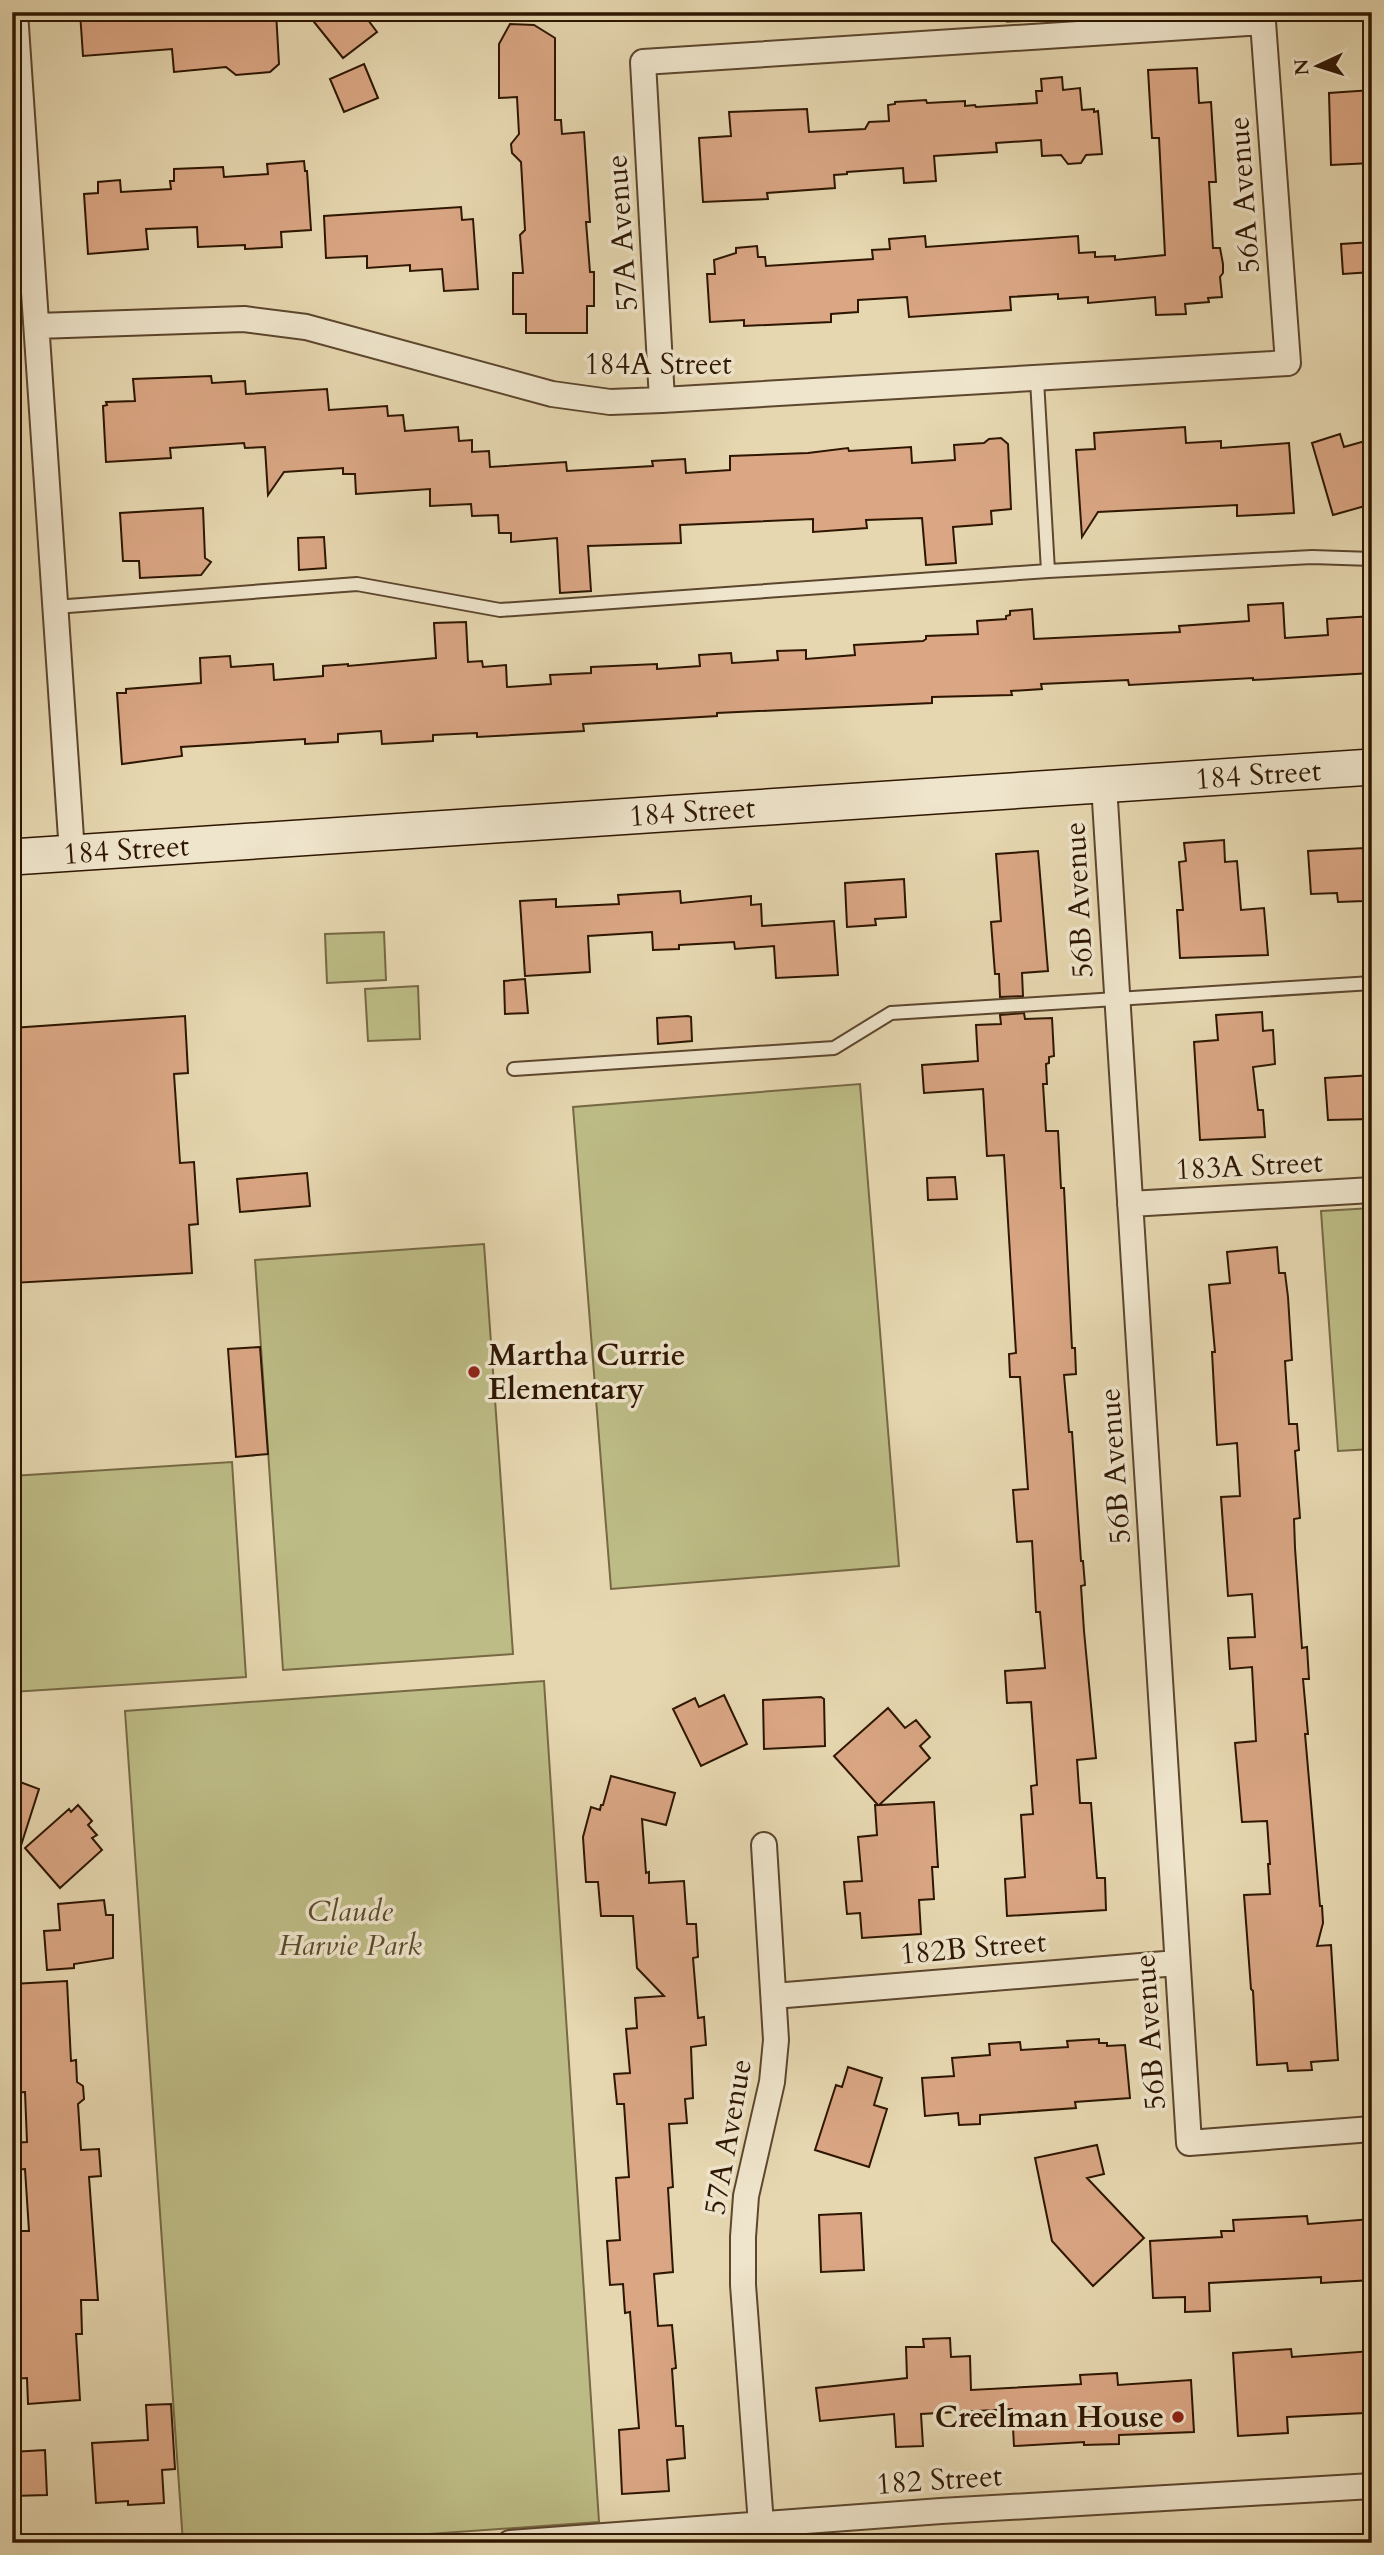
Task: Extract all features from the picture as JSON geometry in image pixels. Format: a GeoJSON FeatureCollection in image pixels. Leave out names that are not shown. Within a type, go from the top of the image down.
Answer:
{"type":"FeatureCollection","features":[{"type":"Feature","properties":{"kind":"main road","name":"184 Street"},"geometry":{"type":"LineString","coordinates":[[12,857],[1372,767]]}},
{"type":"Feature","properties":{"kind":"street"},"geometry":{"type":"LineString","coordinates":[[15,12],[72,853]]}},
{"type":"Feature","properties":{"kind":"street","name":"56A Avenue"},"geometry":{"type":"LineString","coordinates":[[643,62],[1263,22],[1288,363]]}},
{"type":"Feature","properties":{"kind":"street","name":"57A Avenue"},"geometry":{"type":"LineString","coordinates":[[643,62],[663,400]]}},
{"type":"Feature","properties":{"kind":"street","name":"184A Street"},"geometry":{"type":"LineString","coordinates":[[37,326],[244,319],[306,327],[552,394],[610,402],[1037,380],[1288,363]]}},
{"type":"Feature","properties":{"kind":"street","name":"56B Avenue"},"geometry":{"type":"LineString","coordinates":[[1104,785],[1189,2143],[1372,2129]]}},
{"type":"Feature","properties":{"kind":"street","name":"183A Street"},"geometry":{"type":"LineString","coordinates":[[1130,1204],[1372,1190]]}},
{"type":"Feature","properties":{"kind":"street","name":"57A Avenue"},"geometry":{"type":"LineString","coordinates":[[761,2524],[743,2286],[743,2237],[746,2196],[772,2082],[776,2040],[764,1845]]}},
{"type":"Feature","properties":{"kind":"street","name":"182B Street"},"geometry":{"type":"LineString","coordinates":[[774,1996],[1177,1963]]}},
{"type":"Feature","properties":{"kind":"street","name":"182 Street"},"geometry":{"type":"LineString","coordinates":[[510,2543],[761,2524],[1372,2486]]}},
{"type":"Feature","properties":{"kind":"lane"},"geometry":{"type":"LineString","coordinates":[[1037,380],[1048,571]]}},
{"type":"Feature","properties":{"kind":"lane"},"geometry":{"type":"LineString","coordinates":[[55,607],[357,584],[500,610],[1048,571],[1312,557],[1372,559]]}},
{"type":"Feature","properties":{"kind":"lane"},"geometry":{"type":"LineString","coordinates":[[514,1069],[834,1048],[891,1013],[1372,983]]}},
{"type":"Feature","properties":{"kind":"green space"},"geometry":{"type":"Polygon","coordinates":[[[1006,12],[1168,12],[1007,22],[1006,12]]]}},
{"type":"Feature","properties":{"kind":"green space"},"geometry":{"type":"Polygon","coordinates":[[[384,932],[386,980],[327,983],[325,934],[384,932]]]}},
{"type":"Feature","properties":{"kind":"green space"},"geometry":{"type":"Polygon","coordinates":[[[418,986],[420,1039],[368,1041],[365,989],[418,986]]]}},
{"type":"Feature","properties":{"kind":"green space"},"geometry":{"type":"Polygon","coordinates":[[[860,1084],[899,1566],[611,1589],[573,1107],[860,1084]]]}},
{"type":"Feature","properties":{"kind":"green space"},"geometry":{"type":"Polygon","coordinates":[[[1372,1208],[1372,1449],[1338,1451],[1321,1211],[1372,1208]]]}},
{"type":"Feature","properties":{"kind":"green space"},"geometry":{"type":"Polygon","coordinates":[[[484,1244],[513,1654],[283,1670],[255,1260],[484,1244]]]}},
{"type":"Feature","properties":{"kind":"green space"},"geometry":{"type":"Polygon","coordinates":[[[18,1401],[21,1445],[12,1446],[12,1402],[18,1401]]]}},
{"type":"Feature","properties":{"kind":"green space"},"geometry":{"type":"Polygon","coordinates":[[[232,1462],[246,1677],[12,1692],[12,1476],[232,1462]]]}},
{"type":"Feature","properties":{"kind":"green space","name":"Claude Harvie Park"},"geometry":{"type":"Polygon","coordinates":[[[544,1681],[599,2522],[301,2543],[183,2543],[125,1711],[544,1681]]]}},
{"type":"Feature","properties":{"kind":"building"},"geometry":{"type":"Polygon","coordinates":[[[80,12],[276,12],[279,64],[270,72],[236,75],[226,67],[174,72],[172,49],[83,56],[80,12]]]}},
{"type":"Feature","properties":{"kind":"building"},"geometry":{"type":"Polygon","coordinates":[[[306,12],[362,12],[377,32],[343,58],[306,12]]]}},
{"type":"Feature","properties":{"kind":"building"},"geometry":{"type":"Polygon","coordinates":[[[510,24],[534,25],[555,38],[555,120],[561,120],[562,134],[584,132],[590,222],[586,222],[590,272],[594,272],[594,306],[587,306],[587,333],[526,333],[526,314],[513,314],[513,273],[523,273],[520,235],[525,230],[521,162],[512,153],[511,144],[519,134],[517,97],[499,98],[499,44],[510,24]]]}},
{"type":"Feature","properties":{"kind":"building"},"geometry":{"type":"Polygon","coordinates":[[[364,64],[378,98],[344,112],[330,79],[364,64]]]}},
{"type":"Feature","properties":{"kind":"building"},"geometry":{"type":"Polygon","coordinates":[[[1197,68],[1199,103],[1211,102],[1216,182],[1209,182],[1213,248],[1220,248],[1223,264],[1220,277],[1222,297],[1208,298],[1209,302],[1185,304],[1186,314],[1156,315],[1155,297],[1088,303],[1088,297],[1058,299],[1058,294],[1010,297],[1011,310],[909,317],[907,297],[858,300],[858,312],[831,314],[831,322],[744,326],[744,320],[710,322],[707,274],[715,274],[714,260],[736,253],[736,248],[757,246],[758,257],[765,257],[766,266],[873,259],[872,250],[890,249],[889,239],[925,236],[926,247],[1078,236],[1079,253],[1095,252],[1095,257],[1115,256],[1115,260],[1165,255],[1159,138],[1152,138],[1148,70],[1197,68]]]}},
{"type":"Feature","properties":{"kind":"building"},"geometry":{"type":"Polygon","coordinates":[[[1062,77],[1063,90],[1080,88],[1082,110],[1098,111],[1102,154],[1086,155],[1081,163],[1068,164],[1061,155],[1042,156],[1041,140],[996,143],[997,152],[934,156],[936,181],[904,183],[903,168],[847,172],[834,175],[835,188],[767,193],[768,199],[703,202],[699,138],[731,136],[729,112],[807,109],[809,132],[865,129],[869,122],[889,121],[888,105],[895,102],[965,101],[965,106],[976,107],[1037,103],[1036,91],[1042,91],[1041,79],[1062,77]]]}},
{"type":"Feature","properties":{"kind":"building"},"geometry":{"type":"Polygon","coordinates":[[[1372,90],[1372,163],[1331,165],[1329,93],[1372,90]]]}},
{"type":"Feature","properties":{"kind":"building"},"geometry":{"type":"Polygon","coordinates":[[[304,161],[311,230],[281,232],[282,247],[198,247],[197,227],[146,229],[148,249],[88,254],[84,194],[98,193],[98,182],[120,180],[121,192],[171,189],[170,181],[174,181],[174,169],[223,167],[224,177],[268,174],[267,164],[304,161]]]}},
{"type":"Feature","properties":{"kind":"building"},"geometry":{"type":"Polygon","coordinates":[[[461,207],[462,220],[473,219],[478,289],[444,291],[442,269],[410,271],[410,265],[367,268],[367,256],[326,258],[324,216],[461,207]]]}},
{"type":"Feature","properties":{"kind":"building"},"geometry":{"type":"Polygon","coordinates":[[[1372,242],[1372,272],[1343,274],[1341,244],[1372,242]]]}},
{"type":"Feature","properties":{"kind":"building"},"geometry":{"type":"Polygon","coordinates":[[[211,376],[212,383],[245,381],[246,394],[327,389],[329,410],[387,406],[388,416],[403,415],[405,431],[458,427],[459,441],[472,440],[472,452],[489,451],[490,467],[566,462],[567,471],[653,466],[652,461],[685,459],[686,473],[730,470],[730,456],[808,453],[848,448],[849,451],[911,447],[912,463],[955,460],[954,445],[984,443],[989,439],[1001,438],[1008,444],[1011,509],[991,511],[992,524],[953,527],[956,563],[926,565],[922,518],[866,520],[867,528],[813,532],[813,519],[680,525],[681,543],[588,546],[591,591],[560,593],[557,538],[511,542],[511,533],[499,533],[498,515],[472,516],[471,504],[430,506],[430,489],[356,494],[355,474],[343,474],[343,468],[284,472],[268,495],[265,447],[245,448],[244,443],[170,448],[171,458],[106,462],[103,406],[107,405],[106,402],[135,401],[133,379],[211,376]]]}},
{"type":"Feature","properties":{"kind":"building"},"geometry":{"type":"Polygon","coordinates":[[[1185,427],[1186,443],[1221,441],[1221,448],[1289,443],[1294,513],[1237,516],[1237,505],[1098,512],[1082,537],[1076,450],[1095,449],[1094,433],[1185,427]]]}},
{"type":"Feature","properties":{"kind":"building"},"geometry":{"type":"Polygon","coordinates":[[[1340,434],[1344,447],[1372,439],[1372,504],[1333,515],[1312,443],[1340,434]]]}},
{"type":"Feature","properties":{"kind":"building"},"geometry":{"type":"Polygon","coordinates":[[[203,508],[205,558],[211,562],[201,575],[140,578],[139,561],[123,561],[120,513],[203,508]]]}},
{"type":"Feature","properties":{"kind":"building"},"geometry":{"type":"Polygon","coordinates":[[[324,537],[326,568],[299,570],[298,538],[324,537]]]}},
{"type":"Feature","properties":{"kind":"building"},"geometry":{"type":"Polygon","coordinates":[[[1283,603],[1285,638],[1328,635],[1327,619],[1372,616],[1372,673],[1129,685],[1128,680],[1041,684],[1042,689],[1011,691],[1012,695],[932,697],[932,703],[717,713],[717,716],[583,724],[584,731],[477,737],[477,733],[433,735],[433,741],[382,744],[381,731],[338,734],[338,742],[305,744],[305,739],[181,747],[182,756],[122,764],[117,693],[126,693],[126,689],[201,683],[200,658],[230,656],[231,667],[273,664],[274,680],[323,676],[323,666],[436,658],[434,623],[466,622],[468,662],[482,661],[483,667],[506,665],[507,687],[551,684],[550,675],[591,673],[591,667],[657,664],[657,669],[700,666],[699,655],[731,653],[732,663],[778,660],[777,651],[806,650],[806,659],[855,655],[854,645],[923,641],[926,636],[978,634],[977,621],[1006,619],[1010,611],[1032,609],[1034,639],[1180,632],[1179,626],[1249,621],[1248,605],[1283,603]]]}},
{"type":"Feature","properties":{"kind":"building"},"geometry":{"type":"Polygon","coordinates":[[[1224,840],[1225,862],[1237,861],[1241,910],[1264,908],[1268,955],[1180,958],[1177,910],[1183,910],[1179,862],[1186,861],[1184,843],[1224,840]]]}},
{"type":"Feature","properties":{"kind":"building"},"geometry":{"type":"Polygon","coordinates":[[[1365,848],[1367,891],[1364,891],[1364,901],[1338,902],[1337,893],[1311,894],[1308,851],[1365,848]]]}},
{"type":"Feature","properties":{"kind":"building"},"geometry":{"type":"Polygon","coordinates":[[[1038,851],[1048,971],[1022,973],[1023,996],[1000,997],[999,974],[995,974],[991,922],[1001,921],[996,854],[1038,851]]]}},
{"type":"Feature","properties":{"kind":"building"},"geometry":{"type":"Polygon","coordinates":[[[904,879],[906,917],[875,919],[876,925],[847,927],[845,883],[904,879]]]}},
{"type":"Feature","properties":{"kind":"building"},"geometry":{"type":"Polygon","coordinates":[[[680,891],[681,903],[751,896],[751,905],[761,904],[762,926],[834,921],[838,975],[776,978],[774,946],[735,949],[734,942],[679,945],[679,949],[653,950],[652,932],[588,936],[590,972],[525,976],[520,901],[556,899],[556,907],[619,904],[618,895],[680,891]]]}},
{"type":"Feature","properties":{"kind":"building"},"geometry":{"type":"Polygon","coordinates":[[[525,979],[528,1013],[505,1014],[504,981],[525,979]]]}},
{"type":"Feature","properties":{"kind":"building"},"geometry":{"type":"Polygon","coordinates":[[[1262,1012],[1263,1031],[1273,1030],[1275,1064],[1253,1067],[1258,1110],[1263,1110],[1265,1137],[1200,1140],[1194,1042],[1218,1040],[1216,1015],[1262,1012]]]}},
{"type":"Feature","properties":{"kind":"building"},"geometry":{"type":"Polygon","coordinates":[[[1024,1013],[1025,1019],[1052,1018],[1054,1056],[1049,1057],[1049,1063],[1046,1064],[1047,1084],[1043,1084],[1046,1131],[1058,1131],[1061,1188],[1064,1188],[1072,1348],[1075,1348],[1076,1374],[1064,1375],[1069,1432],[1072,1432],[1083,1561],[1085,1585],[1081,1586],[1096,1758],[1077,1760],[1080,1803],[1091,1803],[1097,1878],[1105,1878],[1106,1910],[1007,1916],[1005,1879],[1025,1877],[1021,1815],[1033,1814],[1031,1786],[1037,1785],[1031,1702],[1007,1703],[1005,1671],[1045,1668],[1040,1612],[1036,1612],[1032,1541],[1017,1542],[1013,1490],[1028,1489],[1020,1377],[1010,1377],[1009,1354],[1016,1353],[1004,1155],[987,1156],[983,1089],[924,1093],[922,1065],[978,1061],[976,1025],[1001,1024],[1000,1015],[1024,1013]]]}},
{"type":"Feature","properties":{"kind":"building"},"geometry":{"type":"Polygon","coordinates":[[[185,1016],[188,1073],[174,1074],[180,1163],[194,1162],[198,1224],[189,1225],[192,1273],[12,1283],[12,1028],[185,1016]]]}},
{"type":"Feature","properties":{"kind":"building"},"geometry":{"type":"Polygon","coordinates":[[[691,1017],[692,1041],[658,1044],[657,1018],[691,1017]]]}},
{"type":"Feature","properties":{"kind":"building"},"geometry":{"type":"Polygon","coordinates":[[[1372,1075],[1372,1119],[1328,1120],[1325,1078],[1372,1075]]]}},
{"type":"Feature","properties":{"kind":"building"},"geometry":{"type":"Polygon","coordinates":[[[307,1173],[310,1206],[240,1212],[237,1179],[307,1173]]]}},
{"type":"Feature","properties":{"kind":"building"},"geometry":{"type":"Polygon","coordinates":[[[955,1177],[957,1199],[928,1200],[927,1178],[955,1177]]]}},
{"type":"Feature","properties":{"kind":"building"},"geometry":{"type":"Polygon","coordinates":[[[1277,1247],[1279,1273],[1285,1273],[1288,1297],[1292,1360],[1285,1361],[1289,1424],[1297,1424],[1299,1450],[1295,1451],[1300,1518],[1294,1519],[1295,1548],[1302,1648],[1307,1647],[1309,1679],[1303,1679],[1308,1734],[1305,1734],[1323,1923],[1317,1946],[1331,1945],[1338,2060],[1311,2062],[1312,2070],[1288,2071],[1287,2063],[1257,2065],[1244,1895],[1270,1894],[1270,1864],[1267,1821],[1242,1822],[1235,1743],[1256,1741],[1252,1667],[1230,1669],[1228,1638],[1255,1637],[1252,1594],[1228,1596],[1221,1497],[1240,1496],[1237,1443],[1217,1445],[1212,1352],[1215,1352],[1209,1285],[1230,1283],[1227,1252],[1277,1247]]]}},
{"type":"Feature","properties":{"kind":"building"},"geometry":{"type":"Polygon","coordinates":[[[260,1347],[268,1454],[236,1457],[228,1349],[260,1347]]]}},
{"type":"Feature","properties":{"kind":"building"},"geometry":{"type":"Polygon","coordinates":[[[724,1695],[747,1744],[701,1766],[673,1709],[695,1698],[699,1707],[724,1695]]]}},
{"type":"Feature","properties":{"kind":"building"},"geometry":{"type":"Polygon","coordinates":[[[824,1699],[825,1746],[764,1749],[763,1700],[824,1699]]]}},
{"type":"Feature","properties":{"kind":"building"},"geometry":{"type":"Polygon","coordinates":[[[888,1708],[905,1728],[916,1720],[930,1737],[920,1746],[930,1758],[879,1805],[934,1802],[938,1867],[932,1867],[934,1899],[919,1900],[921,1934],[862,1938],[860,1913],[847,1914],[844,1882],[862,1881],[858,1837],[877,1835],[875,1805],[878,1805],[834,1756],[888,1708]]]}},
{"type":"Feature","properties":{"kind":"building"},"geometry":{"type":"Polygon","coordinates":[[[611,1776],[675,1793],[666,1825],[642,1819],[646,1873],[649,1872],[649,1883],[684,1881],[687,1924],[696,1924],[698,1957],[693,1958],[698,2018],[704,2017],[706,2045],[691,2047],[693,2098],[685,2099],[687,2123],[669,2124],[673,2187],[668,2188],[673,2272],[654,2274],[658,2326],[672,2325],[676,2368],[672,2369],[676,2426],[683,2426],[685,2458],[667,2460],[669,2491],[622,2494],[619,2430],[639,2428],[630,2312],[625,2313],[623,2284],[610,2285],[607,2241],[620,2240],[616,2178],[629,2177],[624,2104],[617,2104],[614,2074],[630,2073],[626,2029],[637,2028],[635,1998],[664,1996],[637,1968],[633,1916],[601,1916],[598,1882],[586,1882],[583,1837],[591,1807],[600,1810],[611,1776]]]}},
{"type":"Feature","properties":{"kind":"building"},"geometry":{"type":"Polygon","coordinates":[[[12,1779],[39,1789],[17,1858],[12,1858],[12,1779]]]}},
{"type":"Feature","properties":{"kind":"building"},"geometry":{"type":"Polygon","coordinates":[[[78,1805],[92,1821],[88,1825],[97,1835],[92,1838],[102,1850],[60,1888],[25,1848],[69,1809],[71,1812],[78,1805]]]}},
{"type":"Feature","properties":{"kind":"building"},"geometry":{"type":"Polygon","coordinates":[[[104,1900],[106,1915],[113,1915],[113,1958],[74,1964],[74,1968],[47,1970],[44,1931],[60,1930],[58,1904],[104,1900]]]}},
{"type":"Feature","properties":{"kind":"building"},"geometry":{"type":"Polygon","coordinates":[[[67,1981],[71,2061],[76,2060],[77,2082],[83,2086],[84,2099],[78,2104],[81,2150],[99,2149],[101,2176],[89,2177],[98,2300],[81,2300],[82,2334],[76,2334],[80,2400],[28,2404],[27,2378],[12,2379],[12,2302],[18,2302],[14,2231],[29,2231],[25,2169],[12,2170],[12,2143],[27,2142],[25,2092],[12,2093],[12,1984],[67,1981]]]}},
{"type":"Feature","properties":{"kind":"building"},"geometry":{"type":"Polygon","coordinates":[[[1099,2039],[1099,2043],[1107,2043],[1107,2046],[1125,2045],[1130,2098],[1075,2102],[1076,2108],[980,2115],[980,2124],[959,2125],[958,2113],[925,2116],[922,2078],[954,2076],[952,2058],[990,2055],[989,2044],[1020,2042],[1021,2050],[1068,2047],[1067,2041],[1099,2039]]]}},
{"type":"Feature","properties":{"kind":"building"},"geometry":{"type":"Polygon","coordinates":[[[848,2067],[882,2078],[874,2105],[887,2109],[869,2167],[815,2150],[836,2085],[842,2087],[848,2067]]]}},
{"type":"Feature","properties":{"kind":"building"},"geometry":{"type":"Polygon","coordinates":[[[1097,2145],[1104,2174],[1087,2178],[1144,2238],[1093,2286],[1052,2241],[1035,2158],[1097,2145]]]}},
{"type":"Feature","properties":{"kind":"building"},"geometry":{"type":"Polygon","coordinates":[[[861,2213],[864,2270],[821,2272],[819,2215],[861,2213]]]}},
{"type":"Feature","properties":{"kind":"building"},"geometry":{"type":"Polygon","coordinates":[[[1307,2216],[1308,2224],[1372,2219],[1372,2280],[1321,2283],[1321,2277],[1209,2283],[1210,2311],[1185,2312],[1185,2297],[1153,2298],[1150,2241],[1222,2237],[1221,2231],[1234,2231],[1233,2220],[1307,2216]]]}},
{"type":"Feature","properties":{"kind":"building"},"geometry":{"type":"Polygon","coordinates":[[[950,2338],[951,2357],[970,2356],[971,2390],[1081,2384],[1080,2375],[1117,2373],[1118,2385],[1191,2380],[1194,2432],[1119,2435],[1119,2444],[1084,2445],[1084,2442],[1014,2446],[1012,2409],[921,2414],[923,2446],[896,2447],[894,2414],[820,2421],[816,2388],[907,2378],[906,2347],[924,2347],[923,2339],[950,2338]]]}},
{"type":"Feature","properties":{"kind":"building"},"geometry":{"type":"Polygon","coordinates":[[[1291,2349],[1292,2357],[1372,2351],[1372,2405],[1363,2405],[1364,2413],[1287,2417],[1288,2433],[1238,2436],[1233,2353],[1291,2349]]]}},
{"type":"Feature","properties":{"kind":"building"},"geometry":{"type":"Polygon","coordinates":[[[171,2404],[175,2469],[162,2470],[164,2503],[96,2503],[92,2443],[148,2440],[146,2405],[171,2404]]]}},
{"type":"Feature","properties":{"kind":"building"},"geometry":{"type":"Polygon","coordinates":[[[45,2450],[47,2495],[12,2496],[12,2452],[45,2450]]]}},
{"type":"Feature","properties":{"kind":"place","name":"Martha Currie Elementary"},"geometry":{"type":"Point","coordinates":[474,1372]}},
{"type":"Feature","properties":{"kind":"place","name":"Creelman House"},"geometry":{"type":"Point","coordinates":[1178,2417]}}]}
